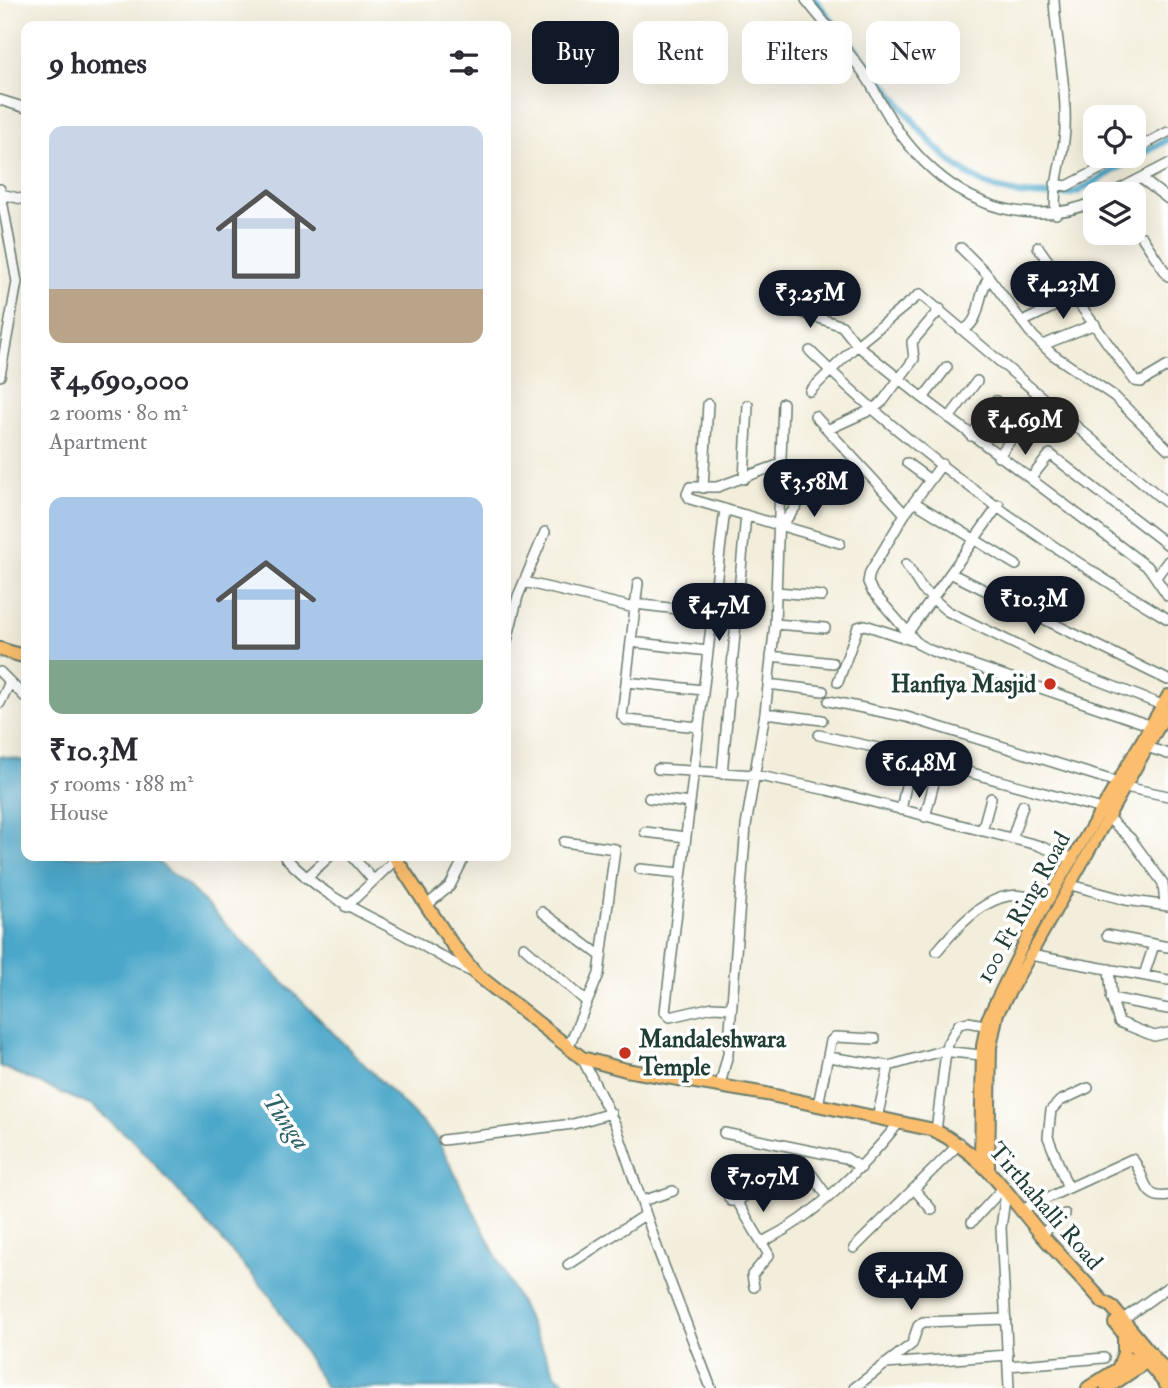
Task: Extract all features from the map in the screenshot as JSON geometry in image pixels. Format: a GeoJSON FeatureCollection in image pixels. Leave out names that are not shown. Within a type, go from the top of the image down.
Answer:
{"type":"FeatureCollection","features":[{"type":"Feature","properties":{"kind":"highway"},"geometry":{"type":"LineString","coordinates":[[0,649],[21,655]]}},
{"type":"Feature","properties":{"kind":"highway","name":"Tirthahalli Road"},"geometry":{"type":"LineString","coordinates":[[398,861],[475,973],[582,1058],[626,1070],[720,1085],[936,1131],[960,1143],[980,1159],[1042,1234],[1122,1320],[1147,1356]]}},
{"type":"Feature","properties":{"kind":"highway"},"geometry":{"type":"LineString","coordinates":[[1103,1301],[1124,1335],[1147,1356],[1163,1375],[1168,1387]]}},
{"type":"Feature","properties":{"kind":"highway"},"geometry":{"type":"LineString","coordinates":[[1107,1388],[1124,1371],[1124,1335]]}},
{"type":"Feature","properties":{"kind":"highway"},"geometry":{"type":"LineString","coordinates":[[1088,1388],[1124,1371],[1147,1356]]}},
{"type":"Feature","properties":{"kind":"highway"},"geometry":{"type":"LineString","coordinates":[[1124,1371],[1163,1375]]}},
{"type":"Feature","properties":{"kind":"main road","name":"100 Ft Ring Road"},"geometry":{"type":"LineString","coordinates":[[989,1169],[992,1034],[1003,1002],[1070,886],[1149,725],[1166,704]]}},
{"type":"Feature","properties":{"kind":"main road","name":"100 Ft Ring Road"},"geometry":{"type":"LineString","coordinates":[[1121,784],[1147,747],[1166,704]]}},
{"type":"Feature","properties":{"kind":"main road","name":"100 Ft Ring Road"},"geometry":{"type":"LineString","coordinates":[[980,1159],[984,1026],[1002,985],[1045,907],[1073,859],[1105,813]]}},
{"type":"Feature","properties":{"kind":"street"},"geometry":{"type":"LineString","coordinates":[[806,0],[864,73],[908,141],[943,179],[975,201],[997,207],[1056,211],[1083,204]]}},
{"type":"Feature","properties":{"kind":"street"},"geometry":{"type":"LineString","coordinates":[[1054,0],[1065,102],[1064,138],[1055,187],[1056,211]]}},
{"type":"Feature","properties":{"kind":"street"},"geometry":{"type":"LineString","coordinates":[[0,100],[21,106]]}},
{"type":"Feature","properties":{"kind":"street"},"geometry":{"type":"LineString","coordinates":[[1146,144],[1168,132]]}},
{"type":"Feature","properties":{"kind":"street"},"geometry":{"type":"LineString","coordinates":[[1136,182],[1168,164]]}},
{"type":"Feature","properties":{"kind":"street"},"geometry":{"type":"LineString","coordinates":[[1055,187],[1067,186],[1102,168]]}},
{"type":"Feature","properties":{"kind":"street"},"geometry":{"type":"LineString","coordinates":[[1142,179],[1168,199]]}},
{"type":"Feature","properties":{"kind":"street"},"geometry":{"type":"LineString","coordinates":[[0,376],[17,282],[0,192],[21,198]]}},
{"type":"Feature","properties":{"kind":"street"},"geometry":{"type":"LineString","coordinates":[[1146,243],[1168,276]]}},
{"type":"Feature","properties":{"kind":"street"},"geometry":{"type":"LineString","coordinates":[[1038,247],[1137,382],[1168,366]]}},
{"type":"Feature","properties":{"kind":"street"},"geometry":{"type":"LineString","coordinates":[[961,248],[989,277],[1022,322],[1043,345],[1114,396],[1168,449]]}},
{"type":"Feature","properties":{"kind":"street"},"geometry":{"type":"LineString","coordinates":[[965,329],[975,320],[981,290],[989,277]]}},
{"type":"Feature","properties":{"kind":"street"},"geometry":{"type":"LineString","coordinates":[[810,391],[857,345],[916,295],[924,296],[965,329],[1041,399],[1168,504]]}},
{"type":"Feature","properties":{"kind":"street"},"geometry":{"type":"LineString","coordinates":[[1022,322],[1076,296]]}},
{"type":"Feature","properties":{"kind":"street"},"geometry":{"type":"LineString","coordinates":[[773,302],[839,324],[857,345],[898,379],[1156,576],[1168,596]]}},
{"type":"Feature","properties":{"kind":"street"},"geometry":{"type":"LineString","coordinates":[[829,429],[873,409],[892,391],[914,359],[912,342],[940,309]]}},
{"type":"Feature","properties":{"kind":"street"},"geometry":{"type":"LineString","coordinates":[[1043,345],[1096,324]]}},
{"type":"Feature","properties":{"kind":"street"},"geometry":{"type":"LineString","coordinates":[[810,351],[898,433],[1076,563],[1168,619]]}},
{"type":"Feature","properties":{"kind":"street"},"geometry":{"type":"LineString","coordinates":[[923,398],[947,367]]}},
{"type":"Feature","properties":{"kind":"street"},"geometry":{"type":"LineString","coordinates":[[949,418],[977,381]]}},
{"type":"Feature","properties":{"kind":"street"},"geometry":{"type":"LineString","coordinates":[[998,457],[1041,399]]}},
{"type":"Feature","properties":{"kind":"street"},"geometry":{"type":"LineString","coordinates":[[971,436],[996,401]]}},
{"type":"Feature","properties":{"kind":"street"},"geometry":{"type":"LineString","coordinates":[[720,1085],[728,1054],[746,826],[765,713],[775,624],[781,525],[783,403]]}},
{"type":"Feature","properties":{"kind":"street"},"geometry":{"type":"LineString","coordinates":[[703,488],[708,404]]}},
{"type":"Feature","properties":{"kind":"street"},"geometry":{"type":"LineString","coordinates":[[744,479],[748,405]]}},
{"type":"Feature","properties":{"kind":"street"},"geometry":{"type":"LineString","coordinates":[[815,416],[905,514]]}},
{"type":"Feature","properties":{"kind":"street"},"geometry":{"type":"LineString","coordinates":[[1031,478],[1050,454],[1168,545]]}},
{"type":"Feature","properties":{"kind":"street"},"geometry":{"type":"LineString","coordinates":[[907,463],[930,480]]}},
{"type":"Feature","properties":{"kind":"street"},"geometry":{"type":"LineString","coordinates":[[781,464],[744,479],[703,488],[688,488],[688,497],[840,543]]}},
{"type":"Feature","properties":{"kind":"street"},"geometry":{"type":"LineString","coordinates":[[917,642],[872,591],[868,582],[870,572],[905,514],[942,464]]}},
{"type":"Feature","properties":{"kind":"street"},"geometry":{"type":"LineString","coordinates":[[781,525],[826,467]]}},
{"type":"Feature","properties":{"kind":"street"},"geometry":{"type":"LineString","coordinates":[[915,502],[1016,565]]}},
{"type":"Feature","properties":{"kind":"street"},"geometry":{"type":"LineString","coordinates":[[909,631],[999,505]]}},
{"type":"Feature","properties":{"kind":"street"},"geometry":{"type":"LineString","coordinates":[[724,509],[665,1015],[670,1017],[713,1007],[731,1008]]}},
{"type":"Feature","properties":{"kind":"street"},"geometry":{"type":"LineString","coordinates":[[722,774],[746,515]]}},
{"type":"Feature","properties":{"kind":"street"},"geometry":{"type":"LineString","coordinates":[[511,628],[524,582],[545,532]]}},
{"type":"Feature","properties":{"kind":"street"},"geometry":{"type":"LineString","coordinates":[[1156,576],[1168,561]]}},
{"type":"Feature","properties":{"kind":"street"},"geometry":{"type":"LineString","coordinates":[[906,564],[933,599],[947,611],[1058,665],[1166,704]]}},
{"type":"Feature","properties":{"kind":"street"},"geometry":{"type":"LineString","coordinates":[[952,574],[1168,680]]}},
{"type":"Feature","properties":{"kind":"street"},"geometry":{"type":"LineString","coordinates":[[524,582],[635,606],[712,614]]}},
{"type":"Feature","properties":{"kind":"street"},"geometry":{"type":"LineString","coordinates":[[638,583],[623,719],[699,727]]}},
{"type":"Feature","properties":{"kind":"street"},"geometry":{"type":"LineString","coordinates":[[777,592],[822,596]]}},
{"type":"Feature","properties":{"kind":"street"},"geometry":{"type":"LineString","coordinates":[[775,624],[825,628]]}},
{"type":"Feature","properties":{"kind":"street"},"geometry":{"type":"LineString","coordinates":[[838,682],[858,626],[865,625],[917,642],[932,652],[1149,725]]}},
{"type":"Feature","properties":{"kind":"street"},"geometry":{"type":"LineString","coordinates":[[631,642],[708,651]]}},
{"type":"Feature","properties":{"kind":"street"},"geometry":{"type":"LineString","coordinates":[[771,656],[833,663]]}},
{"type":"Feature","properties":{"kind":"street"},"geometry":{"type":"LineString","coordinates":[[0,672],[21,693]]}},
{"type":"Feature","properties":{"kind":"street"},"geometry":{"type":"LineString","coordinates":[[0,703],[10,682]]}},
{"type":"Feature","properties":{"kind":"street"},"geometry":{"type":"LineString","coordinates":[[626,682],[703,690]]}},
{"type":"Feature","properties":{"kind":"street"},"geometry":{"type":"LineString","coordinates":[[768,684],[823,691]]}},
{"type":"Feature","properties":{"kind":"street"},"geometry":{"type":"LineString","coordinates":[[829,701],[907,717],[1121,784],[1168,796]]}},
{"type":"Feature","properties":{"kind":"street"},"geometry":{"type":"LineString","coordinates":[[765,713],[822,720]]}},
{"type":"Feature","properties":{"kind":"street"},"geometry":{"type":"LineString","coordinates":[[820,735],[896,752],[1105,813],[1126,833],[1163,883],[1167,905],[1126,900],[1070,886]]}},
{"type":"Feature","properties":{"kind":"street"},"geometry":{"type":"LineString","coordinates":[[1147,747],[1168,754]]}},
{"type":"Feature","properties":{"kind":"street"},"geometry":{"type":"LineString","coordinates":[[658,769],[755,775],[982,831],[1073,859]]}},
{"type":"Feature","properties":{"kind":"street"},"geometry":{"type":"LineString","coordinates":[[901,810],[909,771]]}},
{"type":"Feature","properties":{"kind":"street"},"geometry":{"type":"LineString","coordinates":[[925,817],[934,783]]}},
{"type":"Feature","properties":{"kind":"street"},"geometry":{"type":"LineString","coordinates":[[649,798],[690,803]]}},
{"type":"Feature","properties":{"kind":"street"},"geometry":{"type":"LineString","coordinates":[[982,831],[991,798]]}},
{"type":"Feature","properties":{"kind":"street"},"geometry":{"type":"LineString","coordinates":[[1012,839],[1023,805]]}},
{"type":"Feature","properties":{"kind":"street"},"geometry":{"type":"LineString","coordinates":[[645,832],[686,837]]}},
{"type":"Feature","properties":{"kind":"street"},"geometry":{"type":"LineString","coordinates":[[564,842],[615,849],[597,981],[568,1048]]}},
{"type":"Feature","properties":{"kind":"street"},"geometry":{"type":"LineString","coordinates":[[289,861],[306,878],[346,907],[475,973]]}},
{"type":"Feature","properties":{"kind":"street"},"geometry":{"type":"LineString","coordinates":[[306,878],[325,861]]}},
{"type":"Feature","properties":{"kind":"street"},"geometry":{"type":"LineString","coordinates":[[356,861],[373,880]]}},
{"type":"Feature","properties":{"kind":"street"},"geometry":{"type":"LineString","coordinates":[[346,907],[391,861]]}},
{"type":"Feature","properties":{"kind":"street"},"geometry":{"type":"LineString","coordinates":[[427,905],[450,886],[463,861]]}},
{"type":"Feature","properties":{"kind":"street"},"geometry":{"type":"LineString","coordinates":[[640,869],[681,873]]}},
{"type":"Feature","properties":{"kind":"street"},"geometry":{"type":"LineString","coordinates":[[937,951],[965,919],[990,901],[1013,895],[1032,897],[1045,907]]}},
{"type":"Feature","properties":{"kind":"street"},"geometry":{"type":"LineString","coordinates":[[542,912],[601,956]]}},
{"type":"Feature","properties":{"kind":"street"},"geometry":{"type":"LineString","coordinates":[[1107,936],[1168,947]]}},
{"type":"Feature","properties":{"kind":"street"},"geometry":{"type":"LineString","coordinates":[[1144,975],[1154,945]]}},
{"type":"Feature","properties":{"kind":"street"},"geometry":{"type":"LineString","coordinates":[[524,947],[587,1002]]}},
{"type":"Feature","properties":{"kind":"street"},"geometry":{"type":"LineString","coordinates":[[1030,955],[1168,980]]}},
{"type":"Feature","properties":{"kind":"street"},"geometry":{"type":"LineString","coordinates":[[1109,969],[1111,998],[1119,1022],[1154,1036],[1168,1034]]}},
{"type":"Feature","properties":{"kind":"street"},"geometry":{"type":"LineString","coordinates":[[1111,998],[1168,1009]]}},
{"type":"Feature","properties":{"kind":"street"},"geometry":{"type":"LineString","coordinates":[[936,1131],[946,1050],[953,1030],[968,1022],[984,1026]]}},
{"type":"Feature","properties":{"kind":"street"},"geometry":{"type":"LineString","coordinates":[[818,1105],[828,1056],[835,1037],[875,1039]]}},
{"type":"Feature","properties":{"kind":"street"},"geometry":{"type":"LineString","coordinates":[[828,1056],[889,1066],[946,1050],[982,1055]]}},
{"type":"Feature","properties":{"kind":"street"},"geometry":{"type":"LineString","coordinates":[[582,1058],[611,1113],[711,1388]]}},
{"type":"Feature","properties":{"kind":"street"},"geometry":{"type":"LineString","coordinates":[[877,1118],[889,1066]]}},
{"type":"Feature","properties":{"kind":"street"},"geometry":{"type":"LineString","coordinates":[[1068,1188],[1048,1137],[1051,1110],[1059,1101],[1088,1088]]}},
{"type":"Feature","properties":{"kind":"street"},"geometry":{"type":"LineString","coordinates":[[443,1140],[573,1124],[611,1113]]}},
{"type":"Feature","properties":{"kind":"street"},"geometry":{"type":"LineString","coordinates":[[764,1241],[828,1197],[861,1168],[898,1124]]}},
{"type":"Feature","properties":{"kind":"street"},"geometry":{"type":"LineString","coordinates":[[724,1133],[846,1158],[861,1168]]}},
{"type":"Feature","properties":{"kind":"street"},"geometry":{"type":"LineString","coordinates":[[854,1248],[960,1143]]}},
{"type":"Feature","properties":{"kind":"street"},"geometry":{"type":"LineString","coordinates":[[1021,1210],[1132,1159],[1148,1192],[1167,1198]]}},
{"type":"Feature","properties":{"kind":"street"},"geometry":{"type":"LineString","coordinates":[[717,1175],[731,1201],[802,1161],[828,1197]]}},
{"type":"Feature","properties":{"kind":"street"},"geometry":{"type":"LineString","coordinates":[[914,1189],[932,1210]]}},
{"type":"Feature","properties":{"kind":"street"},"geometry":{"type":"LineString","coordinates":[[972,1222],[1005,1190]]}},
{"type":"Feature","properties":{"kind":"street"},"geometry":{"type":"LineString","coordinates":[[1005,1190],[1001,1228],[1009,1388]]}},
{"type":"Feature","properties":{"kind":"street"},"geometry":{"type":"LineString","coordinates":[[642,1201],[673,1191]]}},
{"type":"Feature","properties":{"kind":"street"},"geometry":{"type":"LineString","coordinates":[[737,1200],[764,1241],[769,1259],[752,1275],[754,1287]]}},
{"type":"Feature","properties":{"kind":"street"},"geometry":{"type":"LineString","coordinates":[[568,1265],[646,1214]]}},
{"type":"Feature","properties":{"kind":"street"},"geometry":{"type":"LineString","coordinates":[[1042,1234],[1065,1214]]}},
{"type":"Feature","properties":{"kind":"street"},"geometry":{"type":"LineString","coordinates":[[1122,1320],[1168,1287]]}},
{"type":"Feature","properties":{"kind":"street"},"geometry":{"type":"LineString","coordinates":[[854,1388],[912,1344],[918,1326],[923,1322],[1006,1319]]}},
{"type":"Feature","properties":{"kind":"street"},"geometry":{"type":"LineString","coordinates":[[884,1365],[1007,1355]]}},
{"type":"Feature","properties":{"kind":"street"},"geometry":{"type":"LineString","coordinates":[[1008,1366],[1104,1358]]}},
{"type":"Feature","properties":{"kind":"water","name":"Tunga"},"geometry":{"type":"Polygon","coordinates":[[[0,756],[21,760],[21,861],[156,861],[190,888],[437,1138],[556,1375],[572,1388],[326,1388],[269,1294],[135,1142],[92,1106],[0,1066],[0,756]]]}},
{"type":"Feature","properties":{"kind":"waterway"},"geometry":{"type":"LineString","coordinates":[[815,0],[946,158],[987,185],[1012,193],[1059,195],[1077,192],[1168,139]]}},
{"type":"Feature","properties":{"kind":"place","name":"Hanfiya Masjid"},"geometry":{"type":"Point","coordinates":[1050,684]}},
{"type":"Feature","properties":{"kind":"place","name":"Mandaleshwara Temple"},"geometry":{"type":"Point","coordinates":[625,1053]}}]}
